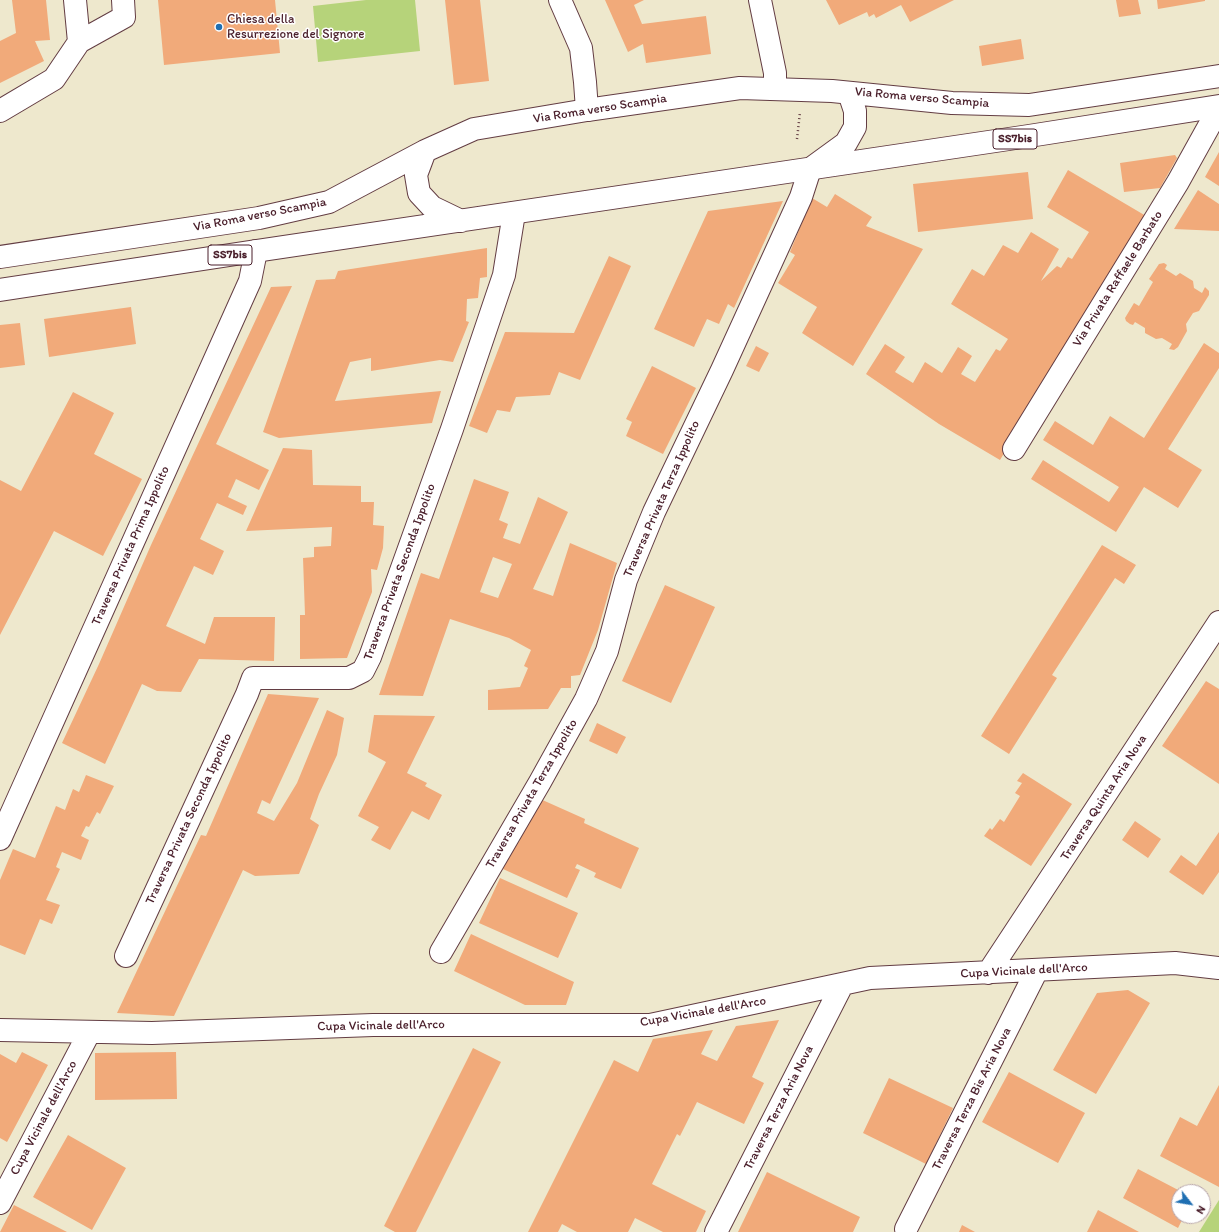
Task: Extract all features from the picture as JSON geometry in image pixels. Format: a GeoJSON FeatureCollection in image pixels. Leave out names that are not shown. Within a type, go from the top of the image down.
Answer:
{"type":"FeatureCollection","features":[{"type":"Feature","properties":{"kind":"street"},"geometry":{"type":"LineString","coordinates":[[74,0],[79,42]]}},
{"type":"Feature","properties":{"kind":"street"},"geometry":{"type":"LineString","coordinates":[[0,111],[54,79],[79,42],[124,17],[123,0]]}},
{"type":"Feature","properties":{"kind":"street"},"geometry":{"type":"LineString","coordinates":[[560,0],[581,48],[587,110]]}},
{"type":"Feature","properties":{"kind":"street"},"geometry":{"type":"LineString","coordinates":[[760,0],[775,73],[775,89]]}},
{"type":"Feature","properties":{"kind":"street","name":"Via Roma verso Scampia"},"geometry":{"type":"LineString","coordinates":[[0,257],[259,218],[329,202],[425,152],[474,129],[587,110],[740,88],[832,91],[952,103],[1029,105],[1219,76]]}},
{"type":"Feature","properties":{"kind":"street"},"geometry":{"type":"LineString","coordinates":[[425,152],[416,175],[419,193],[432,207],[461,221],[810,169],[846,143],[854,127],[856,111],[849,93]]}},
{"type":"Feature","properties":{"kind":"street","name":"SS7bis"},"geometry":{"type":"LineString","coordinates":[[810,169],[1219,107]]}},
{"type":"Feature","properties":{"kind":"street","name":"Via Privata Raffaele Barbato"},"geometry":{"type":"LineString","coordinates":[[1014,449],[1178,182],[1219,107]]}},
{"type":"Feature","properties":{"kind":"street","name":"Traversa Privata Terza Ippolito"},"geometry":{"type":"LineString","coordinates":[[441,952],[540,782],[586,699],[607,651],[626,580],[654,512],[722,370],[801,197],[810,169]]}},
{"type":"Feature","properties":{"kind":"street","name":"Traversa Privata Seconda Ippolito"},"geometry":{"type":"LineString","coordinates":[[126,956],[253,678],[349,678],[363,671],[370,657],[449,436],[504,275],[514,213]]}},
{"type":"Feature","properties":{"kind":"street","name":"SS7bis"},"geometry":{"type":"LineString","coordinates":[[0,290],[461,221]]}},
{"type":"Feature","properties":{"kind":"street","name":"Traversa Privata Prima Ippolito"},"geometry":{"type":"LineString","coordinates":[[0,839],[250,281],[256,251]]}},
{"type":"Feature","properties":{"kind":"street","name":"Traversa Quinta Aria Nova"},"geometry":{"type":"LineString","coordinates":[[988,973],[1219,622]]}},
{"type":"Feature","properties":{"kind":"street","name":"Cupa Vicinale dell'Arco"},"geometry":{"type":"LineString","coordinates":[[0,1030],[89,1033],[373,1025],[650,1025],[870,978],[1175,963],[1219,968]]}},
{"type":"Feature","properties":{"kind":"street","name":"Traversa Terza Bis Aria Nova"},"geometry":{"type":"LineString","coordinates":[[906,1229],[1037,970]]}},
{"type":"Feature","properties":{"kind":"street","name":"Traversa Terza Aria Nova"},"geometry":{"type":"LineString","coordinates":[[716,1232],[842,984]]}},
{"type":"Feature","properties":{"kind":"street","name":"Cupa Vicinale dell'Arco"},"geometry":{"type":"LineString","coordinates":[[0,1203],[89,1033]]}},
{"type":"Feature","properties":{"kind":"path"},"geometry":{"type":"LineString","coordinates":[[797,139],[800,109]]}},
{"type":"Feature","properties":{"kind":"green space"},"geometry":{"type":"Polygon","coordinates":[[[366,0],[415,0],[420,51],[318,62],[313,6],[366,0]]]}},
{"type":"Feature","properties":{"kind":"green space"},"geometry":{"type":"Polygon","coordinates":[[[1219,1200],[1219,1232],[1199,1232],[1204,1224],[1211,1224],[1211,1213],[1219,1200]]]}},
{"type":"Feature","properties":{"kind":"building"},"geometry":{"type":"Polygon","coordinates":[[[12,0],[46,0],[50,40],[35,41],[44,61],[0,83],[0,41],[16,33],[12,0]]]}},
{"type":"Feature","properties":{"kind":"building","name":"Chiesa della Resurrezione del Signore"},"geometry":{"type":"Polygon","coordinates":[[[158,0],[275,0],[280,53],[164,65],[158,0]]]}},
{"type":"Feature","properties":{"kind":"building"},"geometry":{"type":"Polygon","coordinates":[[[445,0],[480,0],[489,81],[454,85],[445,0]]]}},
{"type":"Feature","properties":{"kind":"building"},"geometry":{"type":"Polygon","coordinates":[[[605,0],[644,0],[634,5],[642,24],[706,16],[711,54],[646,63],[643,44],[628,52],[605,0]]]}},
{"type":"Feature","properties":{"kind":"building"},"geometry":{"type":"Polygon","coordinates":[[[826,0],[954,0],[910,22],[901,5],[876,18],[874,14],[869,17],[867,12],[839,25],[826,0]]]}},
{"type":"Feature","properties":{"kind":"building"},"geometry":{"type":"Polygon","coordinates":[[[1116,0],[1138,0],[1141,14],[1119,17],[1116,0]]]}},
{"type":"Feature","properties":{"kind":"building"},"geometry":{"type":"Polygon","coordinates":[[[1157,0],[1205,0],[1205,1],[1158,9],[1157,0]]]}},
{"type":"Feature","properties":{"kind":"building"},"geometry":{"type":"Polygon","coordinates":[[[1021,39],[1024,59],[982,66],[979,46],[1021,39]]]}},
{"type":"Feature","properties":{"kind":"building"},"geometry":{"type":"Polygon","coordinates":[[[1219,152],[1219,186],[1205,177],[1219,152]]]}},
{"type":"Feature","properties":{"kind":"building"},"geometry":{"type":"Polygon","coordinates":[[[1175,155],[1177,158],[1160,188],[1124,192],[1120,163],[1175,155]]]}},
{"type":"Feature","properties":{"kind":"building"},"geometry":{"type":"Polygon","coordinates":[[[1068,170],[1146,216],[1000,460],[939,424],[866,374],[885,344],[905,357],[895,372],[913,383],[925,362],[942,373],[958,347],[972,356],[961,374],[975,382],[996,349],[1000,351],[1008,339],[951,304],[972,269],[984,276],[1003,245],[1018,253],[1031,232],[1059,249],[1041,281],[1057,266],[1061,268],[1068,257],[1072,259],[1089,232],[1047,207],[1068,170]]]}},
{"type":"Feature","properties":{"kind":"building"},"geometry":{"type":"Polygon","coordinates":[[[1028,172],[1033,219],[918,232],[913,184],[1028,172]]]}},
{"type":"Feature","properties":{"kind":"building"},"geometry":{"type":"Polygon","coordinates":[[[1198,190],[1219,204],[1219,231],[1174,229],[1198,190]]]}},
{"type":"Feature","properties":{"kind":"building"},"geometry":{"type":"Polygon","coordinates":[[[835,194],[872,217],[866,226],[923,249],[853,366],[802,333],[817,307],[778,283],[795,255],[790,252],[812,198],[827,207],[835,194]]]}},
{"type":"Feature","properties":{"kind":"building"},"geometry":{"type":"Polygon","coordinates":[[[783,201],[734,308],[728,304],[719,324],[707,319],[694,347],[654,329],[708,211],[783,201]]]}},
{"type":"Feature","properties":{"kind":"building"},"geometry":{"type":"Polygon","coordinates":[[[487,248],[487,277],[480,278],[478,298],[467,299],[466,321],[469,322],[453,362],[440,360],[371,371],[371,358],[350,362],[335,401],[441,391],[432,423],[279,438],[263,432],[316,280],[335,279],[338,271],[487,248]]]}},
{"type":"Feature","properties":{"kind":"building"},"geometry":{"type":"Polygon","coordinates":[[[609,256],[631,266],[580,380],[559,372],[550,395],[516,397],[510,412],[497,410],[487,433],[469,426],[505,332],[574,333],[609,256]]]}},
{"type":"Feature","properties":{"kind":"building"},"geometry":{"type":"Polygon","coordinates":[[[1164,263],[1167,265],[1165,269],[1176,276],[1180,273],[1193,281],[1194,288],[1202,293],[1205,287],[1209,291],[1209,295],[1199,311],[1193,313],[1186,324],[1187,331],[1178,347],[1174,350],[1169,349],[1172,344],[1162,338],[1156,339],[1145,333],[1145,328],[1135,322],[1133,325],[1130,324],[1125,318],[1134,303],[1139,306],[1153,282],[1149,279],[1159,264],[1164,263]]]}},
{"type":"Feature","properties":{"kind":"building"},"geometry":{"type":"Polygon","coordinates":[[[292,286],[216,444],[269,470],[259,490],[236,479],[228,497],[247,506],[243,515],[217,503],[200,539],[224,551],[213,575],[194,566],[166,626],[205,644],[214,617],[275,617],[274,661],[199,659],[181,692],[157,691],[142,684],[105,764],[62,743],[99,664],[151,545],[271,287],[292,286]]]}},
{"type":"Feature","properties":{"kind":"building"},"geometry":{"type":"Polygon","coordinates":[[[131,307],[136,344],[49,357],[44,319],[131,307]]]}},
{"type":"Feature","properties":{"kind":"building"},"geometry":{"type":"Polygon","coordinates":[[[20,323],[25,365],[0,368],[0,325],[20,323]]]}},
{"type":"Feature","properties":{"kind":"building"},"geometry":{"type":"Polygon","coordinates":[[[1204,343],[1219,353],[1219,368],[1168,449],[1202,470],[1178,508],[1144,487],[1116,532],[1031,479],[1043,460],[1109,502],[1119,487],[1043,440],[1055,421],[1093,445],[1110,416],[1144,438],[1204,343]]]}},
{"type":"Feature","properties":{"kind":"building"},"geometry":{"type":"Polygon","coordinates":[[[756,346],[769,353],[759,372],[746,366],[756,346]]]}},
{"type":"Feature","properties":{"kind":"building"},"geometry":{"type":"Polygon","coordinates":[[[652,366],[696,388],[663,454],[626,436],[632,422],[626,419],[652,366]]]}},
{"type":"Feature","properties":{"kind":"building"},"geometry":{"type":"Polygon","coordinates":[[[73,392],[114,413],[94,454],[142,479],[103,556],[54,531],[0,635],[0,480],[21,491],[73,392]]]}},
{"type":"Feature","properties":{"kind":"building"},"geometry":{"type":"Polygon","coordinates":[[[283,448],[312,450],[313,485],[361,486],[361,502],[374,502],[373,525],[384,526],[383,548],[377,570],[371,569],[372,592],[347,658],[300,659],[300,615],[305,615],[303,558],[314,557],[314,547],[331,546],[332,527],[246,531],[283,448]]]}},
{"type":"Feature","properties":{"kind":"building"},"geometry":{"type":"Polygon","coordinates":[[[474,479],[509,492],[499,520],[508,524],[503,538],[520,544],[538,497],[568,512],[533,589],[553,596],[570,543],[617,563],[598,630],[580,675],[571,676],[571,688],[561,688],[548,709],[488,710],[488,690],[520,687],[528,668],[524,666],[531,650],[509,638],[450,619],[423,696],[379,695],[421,573],[439,579],[474,479]],[[493,557],[480,592],[498,598],[512,564],[493,557]]]}},
{"type":"Feature","properties":{"kind":"building"},"geometry":{"type":"Polygon","coordinates":[[[1102,545],[1136,565],[1124,584],[1115,578],[1052,675],[1057,678],[1009,754],[981,736],[1102,545]]]}},
{"type":"Feature","properties":{"kind":"building"},"geometry":{"type":"Polygon","coordinates":[[[665,585],[715,607],[671,703],[622,681],[665,585]]]}},
{"type":"Feature","properties":{"kind":"building"},"geometry":{"type":"Polygon","coordinates":[[[1206,681],[1219,689],[1219,784],[1162,746],[1206,681]]]}},
{"type":"Feature","properties":{"kind":"building"},"geometry":{"type":"Polygon","coordinates":[[[268,694],[319,698],[270,804],[262,800],[257,813],[274,821],[297,783],[327,710],[344,718],[337,755],[319,794],[310,819],[319,825],[299,874],[255,876],[243,870],[174,1016],[117,1013],[201,835],[206,836],[268,694]]]}},
{"type":"Feature","properties":{"kind":"building"},"geometry":{"type":"Polygon","coordinates":[[[374,715],[435,716],[407,773],[427,783],[425,786],[442,795],[429,820],[412,811],[390,850],[371,840],[379,827],[358,816],[386,762],[368,752],[374,715]]]}},
{"type":"Feature","properties":{"kind":"building"},"geometry":{"type":"Polygon","coordinates":[[[597,723],[626,737],[617,754],[589,741],[597,723]]]}},
{"type":"Feature","properties":{"kind":"building"},"geometry":{"type":"Polygon","coordinates":[[[1023,773],[1072,804],[1031,866],[984,836],[990,828],[992,830],[1000,819],[1004,822],[1020,796],[1015,793],[1022,783],[1017,781],[1023,773]]]}},
{"type":"Feature","properties":{"kind":"building"},"geometry":{"type":"Polygon","coordinates":[[[86,775],[114,786],[100,814],[97,812],[89,827],[86,826],[81,836],[89,840],[81,860],[62,852],[56,867],[60,869],[46,900],[60,905],[52,924],[40,919],[25,955],[0,945],[0,880],[13,849],[35,858],[56,806],[65,810],[73,789],[79,792],[86,775]]]}},
{"type":"Feature","properties":{"kind":"building"},"geometry":{"type":"Polygon","coordinates":[[[538,798],[585,819],[584,823],[639,848],[621,889],[594,877],[596,873],[577,864],[575,868],[580,870],[567,898],[503,869],[516,841],[519,842],[538,798]]]}},
{"type":"Feature","properties":{"kind":"building"},"geometry":{"type":"Polygon","coordinates":[[[1135,821],[1161,839],[1148,858],[1122,840],[1135,821]]]}},
{"type":"Feature","properties":{"kind":"building"},"geometry":{"type":"Polygon","coordinates":[[[1219,832],[1219,872],[1203,895],[1169,872],[1181,855],[1196,866],[1219,832]]]}},
{"type":"Feature","properties":{"kind":"building"},"geometry":{"type":"Polygon","coordinates":[[[500,878],[578,913],[558,958],[479,923],[500,878]]]}},
{"type":"Feature","properties":{"kind":"building"},"geometry":{"type":"Polygon","coordinates":[[[471,934],[574,982],[566,1005],[525,1005],[454,971],[471,934]]]}},
{"type":"Feature","properties":{"kind":"building"},"geometry":{"type":"Polygon","coordinates":[[[1128,990],[1150,1003],[1096,1094],[1053,1070],[1097,993],[1128,990]]]}},
{"type":"Feature","properties":{"kind":"building"},"geometry":{"type":"Polygon","coordinates":[[[779,1020],[752,1077],[764,1083],[744,1124],[697,1102],[680,1136],[677,1134],[652,1184],[706,1211],[696,1232],[663,1232],[635,1218],[628,1232],[577,1232],[562,1224],[558,1232],[528,1232],[614,1060],[638,1072],[653,1039],[713,1030],[701,1054],[717,1061],[736,1026],[779,1020]]]}},
{"type":"Feature","properties":{"kind":"building"},"geometry":{"type":"Polygon","coordinates":[[[473,1048],[501,1062],[416,1232],[395,1232],[384,1226],[473,1048]]]}},
{"type":"Feature","properties":{"kind":"building"},"geometry":{"type":"Polygon","coordinates":[[[22,1052],[48,1065],[7,1142],[0,1138],[0,1054],[16,1063],[22,1052]]]}},
{"type":"Feature","properties":{"kind":"building"},"geometry":{"type":"Polygon","coordinates":[[[176,1052],[177,1099],[95,1100],[95,1053],[176,1052]]]}},
{"type":"Feature","properties":{"kind":"building"},"geometry":{"type":"Polygon","coordinates":[[[1009,1072],[1085,1113],[1058,1163],[982,1122],[1009,1072]]]}},
{"type":"Feature","properties":{"kind":"building"},"geometry":{"type":"Polygon","coordinates":[[[889,1078],[953,1108],[926,1164],[863,1133],[889,1078]]]}},
{"type":"Feature","properties":{"kind":"building"},"geometry":{"type":"Polygon","coordinates":[[[1219,1085],[1219,1187],[1160,1156],[1180,1117],[1197,1126],[1219,1085]]]}},
{"type":"Feature","properties":{"kind":"building"},"geometry":{"type":"Polygon","coordinates":[[[68,1135],[126,1168],[92,1230],[33,1197],[68,1135]]]}},
{"type":"Feature","properties":{"kind":"building"},"geometry":{"type":"Polygon","coordinates":[[[1138,1169],[1171,1186],[1171,1224],[1180,1224],[1178,1228],[1123,1198],[1138,1169]]]}},
{"type":"Feature","properties":{"kind":"building"},"geometry":{"type":"Polygon","coordinates":[[[767,1172],[860,1217],[853,1232],[738,1232],[767,1172]]]}},
{"type":"Feature","properties":{"kind":"building"},"geometry":{"type":"Polygon","coordinates":[[[14,1205],[67,1232],[0,1232],[14,1205]]]}},
{"type":"Feature","properties":{"kind":"building"},"geometry":{"type":"Polygon","coordinates":[[[1098,1210],[1139,1232],[1087,1232],[1098,1210]]]}},
{"type":"Feature","properties":{"kind":"building"},"geometry":{"type":"Polygon","coordinates":[[[962,1225],[975,1232],[959,1232],[962,1225]]]}},
{"type":"Feature","properties":{"kind":"place","name":"Chiesa della Resurrezione del Signore"},"geometry":{"type":"Point","coordinates":[219,27]}}]}
